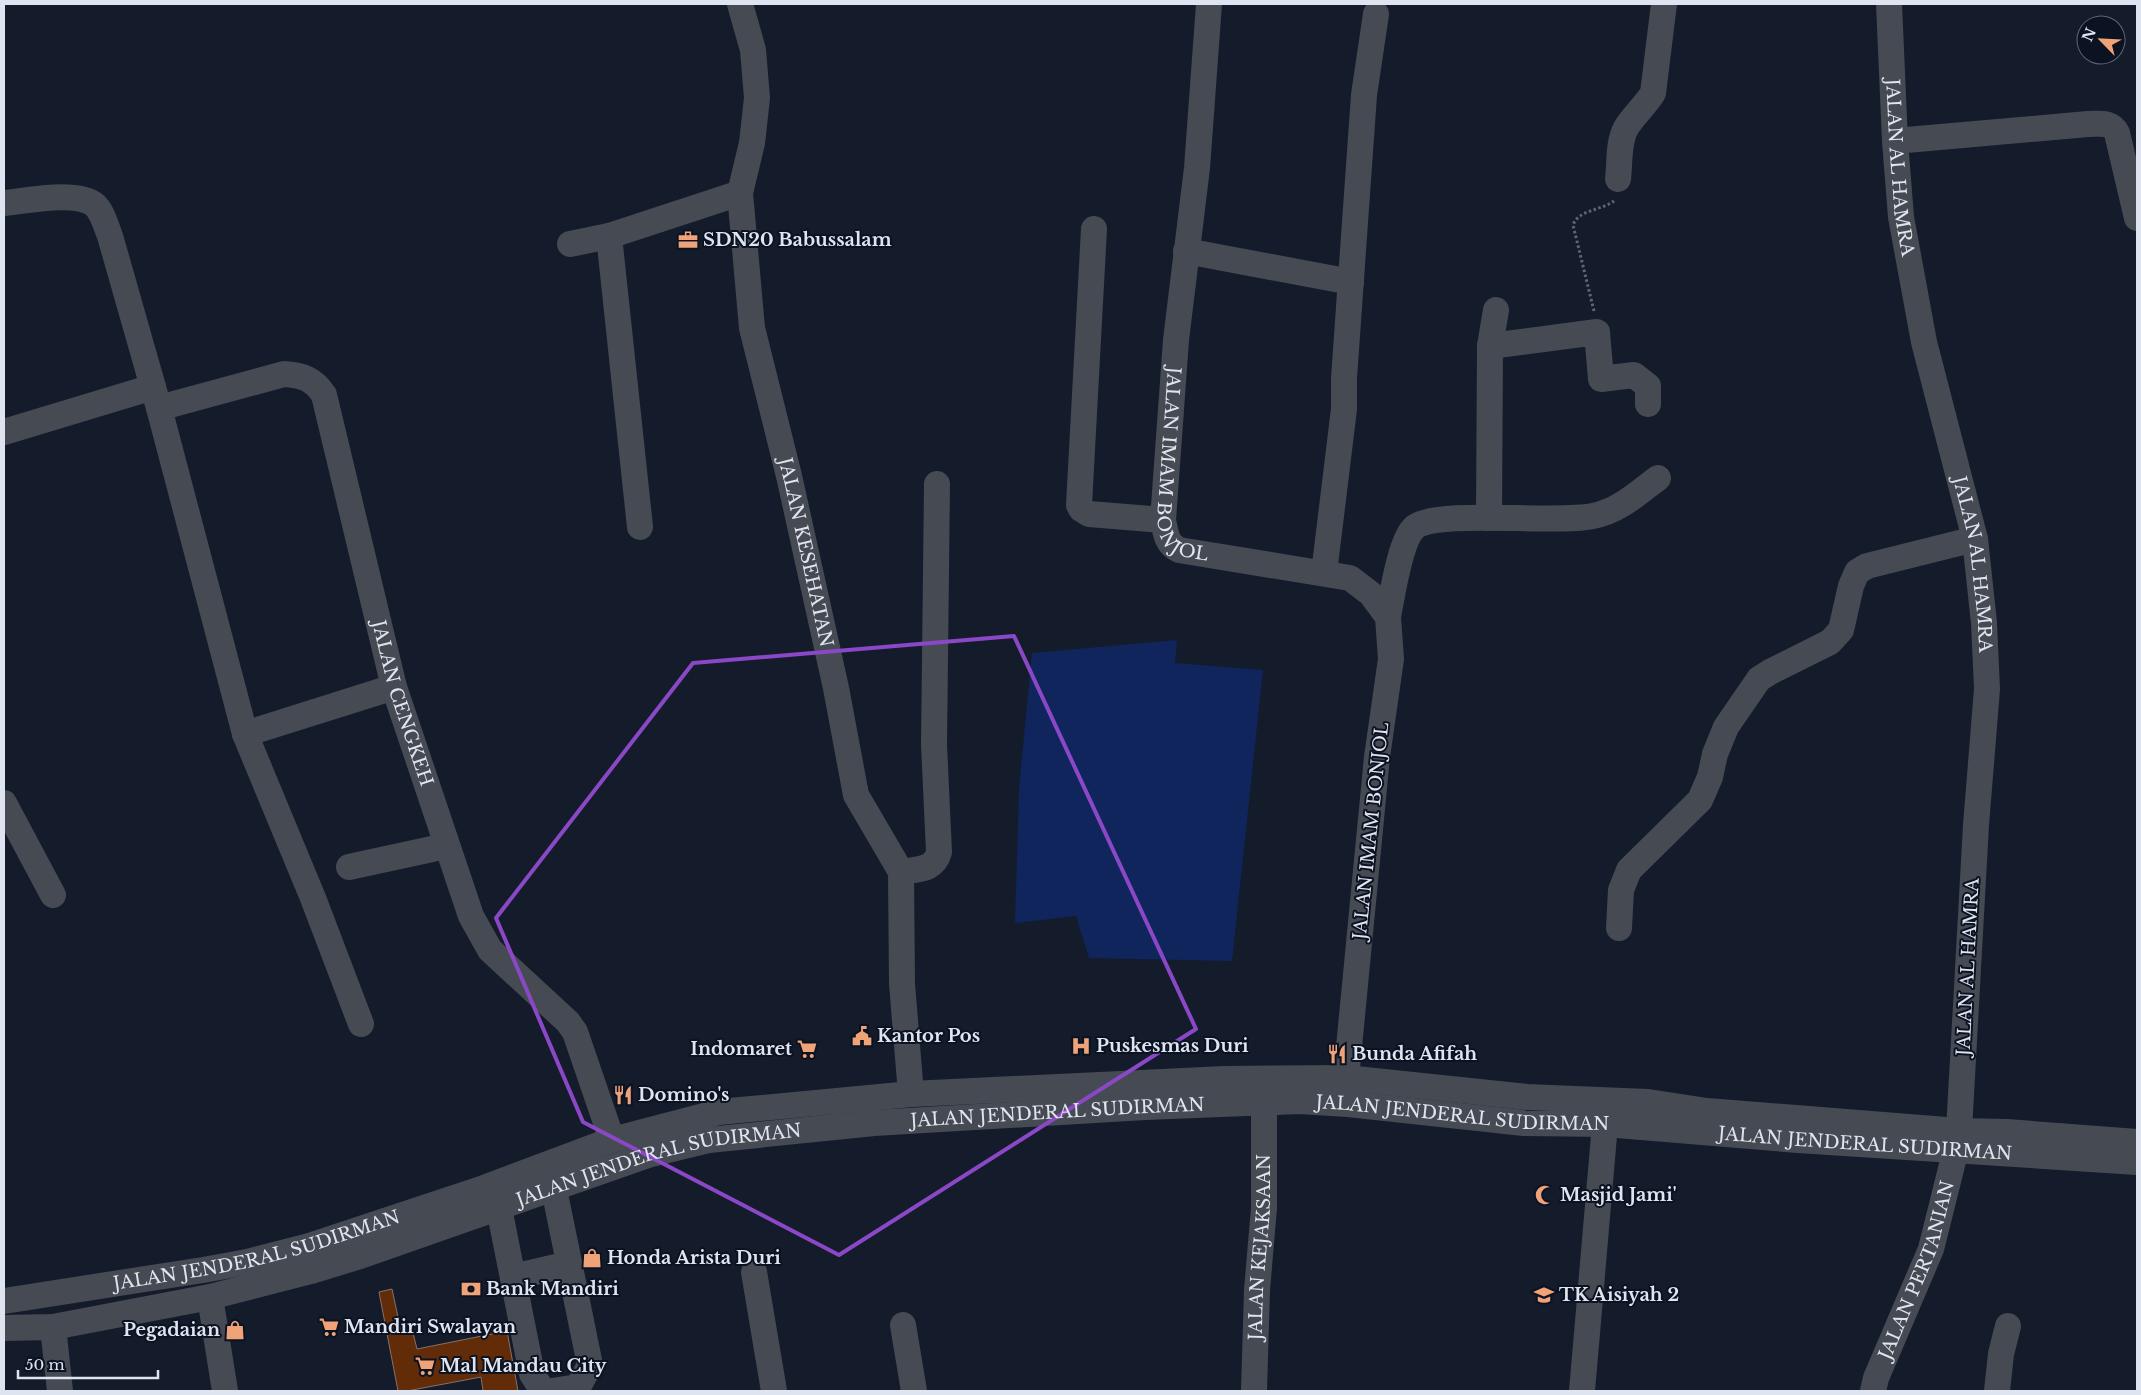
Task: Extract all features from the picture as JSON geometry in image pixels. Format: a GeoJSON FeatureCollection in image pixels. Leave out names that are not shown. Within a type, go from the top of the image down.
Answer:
{"type":"FeatureCollection","features":[{"type":"Feature","properties":{"kind":"street","name":"JALAN KESEHATAN"},"geometry":{"type":"LineString","coordinates":[[740,4],[753,50],[757,98],[752,143],[740,193],[752,328],[789,476],[836,688],[856,795],[901,872],[902,984],[911,1094]]}},
{"type":"Feature","properties":{"kind":"street","name":"JALAN IMAM BONJOL"},"geometry":{"type":"LineString","coordinates":[[1209,4],[1196,168],[1176,340],[1163,520],[1167,541],[1179,550],[1242,562],[1350,578],[1371,594],[1388,618],[1391,660],[1377,757],[1346,1078]]}},
{"type":"Feature","properties":{"kind":"street"},"geometry":{"type":"LineString","coordinates":[[1618,179],[1623,135],[1627,126],[1645,106],[1653,93],[1664,4]]}},
{"type":"Feature","properties":{"kind":"street","name":"JALAN AL HAMRA"},"geometry":{"type":"LineString","coordinates":[[1889,4],[1895,141],[1901,216],[1924,342],[1975,539],[1984,623],[1987,689],[1976,825],[1957,1140]]}},
{"type":"Feature","properties":{"kind":"street"},"geometry":{"type":"LineString","coordinates":[[1324,573],[1344,409],[1344,378],[1364,95],[1376,14]]}},
{"type":"Feature","properties":{"kind":"street"},"geometry":{"type":"LineString","coordinates":[[1895,141],[2088,124],[2108,124],[2117,133],[2137,218]]}},
{"type":"Feature","properties":{"kind":"street"},"geometry":{"type":"LineString","coordinates":[[570,244],[609,236],[740,193]]}},
{"type":"Feature","properties":{"kind":"street"},"geometry":{"type":"LineString","coordinates":[[4,203],[64,197],[84,199],[94,204],[101,212],[110,236],[156,397],[245,734],[313,898],[361,1024]]}},
{"type":"Feature","properties":{"kind":"street"},"geometry":{"type":"LineString","coordinates":[[1094,229],[1078,505],[1080,509],[1089,514],[1163,520]]}},
{"type":"Feature","properties":{"kind":"street"},"geometry":{"type":"LineString","coordinates":[[609,236],[640,527]]}},
{"type":"Feature","properties":{"kind":"street"},"geometry":{"type":"LineString","coordinates":[[1186,251],[1351,282]]}},
{"type":"Feature","properties":{"kind":"street"},"geometry":{"type":"LineString","coordinates":[[1489,518],[1490,346],[1496,310]]}},
{"type":"Feature","properties":{"kind":"street"},"geometry":{"type":"LineString","coordinates":[[1490,346],[1597,332],[1601,379],[1634,375],[1648,386],[1648,404]]}},
{"type":"Feature","properties":{"kind":"street","name":"JALAN CENGKEH"},"geometry":{"type":"LineString","coordinates":[[4,432],[156,397],[284,374],[299,375],[318,386],[324,395],[394,687],[471,916],[490,950],[568,1022],[575,1032],[612,1140]]}},
{"type":"Feature","properties":{"kind":"street"},"geometry":{"type":"LineString","coordinates":[[1388,618],[1397,571],[1407,539],[1414,528],[1427,520],[1489,518],[1534,520],[1592,517],[1613,510],[1658,478]]}},
{"type":"Feature","properties":{"kind":"street"},"geometry":{"type":"LineString","coordinates":[[901,872],[929,867],[936,860],[939,852],[934,745],[937,484]]}},
{"type":"Feature","properties":{"kind":"street"},"geometry":{"type":"LineString","coordinates":[[1620,928],[1621,890],[1629,870],[1700,800],[1710,777],[1715,754],[1726,728],[1759,679],[1830,642],[1841,630],[1851,586],[1857,572],[1866,566],[1975,539]]}},
{"type":"Feature","properties":{"kind":"street"},"geometry":{"type":"LineString","coordinates":[[245,734],[394,687]]}},
{"type":"Feature","properties":{"kind":"street"},"geometry":{"type":"LineString","coordinates":[[4,803],[53,895]]}},
{"type":"Feature","properties":{"kind":"street"},"geometry":{"type":"LineString","coordinates":[[349,867],[446,846]]}},
{"type":"Feature","properties":{"kind":"street","name":"JALAN JENDERAL SUDIRMAN"},"geometry":{"type":"LineString","coordinates":[[4,1301],[203,1270],[247,1262],[309,1246],[484,1188],[612,1140],[719,1112],[911,1094],[1224,1078],[1346,1078],[1527,1097],[1648,1102],[1706,1111],[1957,1140],[2011,1155],[2137,1162]]}},
{"type":"Feature","properties":{"kind":"street"},"geometry":{"type":"LineString","coordinates":[[1524,1122],[1527,1097]]}},
{"type":"Feature","properties":{"kind":"street","name":"JALAN JENDERAL SUDIRMAN"},"geometry":{"type":"LineString","coordinates":[[4,1328],[53,1327],[210,1297],[344,1261],[648,1155],[709,1140],[892,1122],[1145,1107],[1264,1104],[1299,1101],[1348,1104],[1524,1122],[1605,1124],[1789,1139],[1957,1140],[2007,1132],[2137,1142]]}},
{"type":"Feature","properties":{"kind":"street"},"geometry":{"type":"LineString","coordinates":[[801,1104],[802,1130]]}},
{"type":"Feature","properties":{"kind":"street","name":"JALAN KEJAKSAAN"},"geometry":{"type":"LineString","coordinates":[[1254,1391],[1257,1290],[1264,1208],[1264,1104]]}},
{"type":"Feature","properties":{"kind":"street"},"geometry":{"type":"LineString","coordinates":[[1582,1391],[1605,1124]]}},
{"type":"Feature","properties":{"kind":"street","name":"JALAN PERTANIAN"},"geometry":{"type":"LineString","coordinates":[[1873,1391],[1876,1378],[1931,1249],[1957,1140]]}},
{"type":"Feature","properties":{"kind":"street"},"geometry":{"type":"LineString","coordinates":[[552,1391],[578,1388],[590,1365],[554,1189]]}},
{"type":"Feature","properties":{"kind":"street"},"geometry":{"type":"LineString","coordinates":[[499,1208],[532,1374],[543,1391]]}},
{"type":"Feature","properties":{"kind":"street"},"geometry":{"type":"LineString","coordinates":[[513,1277],[569,1264]]}},
{"type":"Feature","properties":{"kind":"street"},"geometry":{"type":"LineString","coordinates":[[754,1272],[774,1391]]}},
{"type":"Feature","properties":{"kind":"street"},"geometry":{"type":"LineString","coordinates":[[210,1297],[225,1391]]}},
{"type":"Feature","properties":{"kind":"street"},"geometry":{"type":"LineString","coordinates":[[903,1325],[914,1391]]}},
{"type":"Feature","properties":{"kind":"street"},"geometry":{"type":"LineString","coordinates":[[1997,1391],[2001,1354],[2008,1326]]}},
{"type":"Feature","properties":{"kind":"street"},"geometry":{"type":"LineString","coordinates":[[53,1327],[60,1391]]}},
{"type":"Feature","properties":{"kind":"path"},"geometry":{"type":"LineString","coordinates":[[1597,332],[1592,301],[1573,225],[1578,216],[1609,205],[1615,200],[1618,193],[1618,179]]}},
{"type":"Feature","properties":{"kind":"highlighted area"},"geometry":{"type":"Polygon","coordinates":[[[1014,636],[1196,1029],[839,1255],[583,1122],[496,918],[693,663],[1014,636]]]}},
{"type":"Feature","properties":{"kind":"shaded area"},"geometry":{"type":"Polygon","coordinates":[[[1177,640],[1175,663],[1263,670],[1232,961],[1089,958],[1076,916],[1015,923],[1019,788],[1032,653],[1177,640]]]}},
{"type":"Feature","properties":{"kind":"building"},"geometry":{"type":"Polygon","coordinates":[[[392,1289],[401,1331],[412,1329],[417,1349],[507,1331],[518,1391],[483,1391],[481,1377],[398,1391],[379,1292],[392,1289]]]}},
{"type":"Feature","properties":{"kind":"place","name":"SDN20 Babussalam"},"geometry":{"type":"Point","coordinates":[688,240]}},
{"type":"Feature","properties":{"kind":"place","name":"Kantor Pos"},"geometry":{"type":"Point","coordinates":[862,1036]}},
{"type":"Feature","properties":{"kind":"place","name":"Puskesmas Duri"},"geometry":{"type":"Point","coordinates":[1081,1046]}},
{"type":"Feature","properties":{"kind":"place","name":"Indomaret"},"geometry":{"type":"Point","coordinates":[807,1049]}},
{"type":"Feature","properties":{"kind":"place","name":"Bunda Afifah"},"geometry":{"type":"Point","coordinates":[1337,1054]}},
{"type":"Feature","properties":{"kind":"place","name":"Domino's"},"geometry":{"type":"Point","coordinates":[623,1095]}},
{"type":"Feature","properties":{"kind":"place","name":"Masjid Jami'"},"geometry":{"type":"Point","coordinates":[1545,1195]}},
{"type":"Feature","properties":{"kind":"place","name":"Honda Arista Duri"},"geometry":{"type":"Point","coordinates":[592,1258]}},
{"type":"Feature","properties":{"kind":"place","name":"Bank Mandiri"},"geometry":{"type":"Point","coordinates":[471,1289]}},
{"type":"Feature","properties":{"kind":"place","name":"TK Aisiyah 2"},"geometry":{"type":"Point","coordinates":[1544,1295]}},
{"type":"Feature","properties":{"kind":"place","name":"Mandiri Swalayan"},"geometry":{"type":"Point","coordinates":[329,1327]}},
{"type":"Feature","properties":{"kind":"place","name":"Pegadaian"},"geometry":{"type":"Point","coordinates":[235,1330]}},
{"type":"Feature","properties":{"kind":"place","name":"Mal Mandau City"},"geometry":{"type":"Point","coordinates":[425,1366]}}]}
